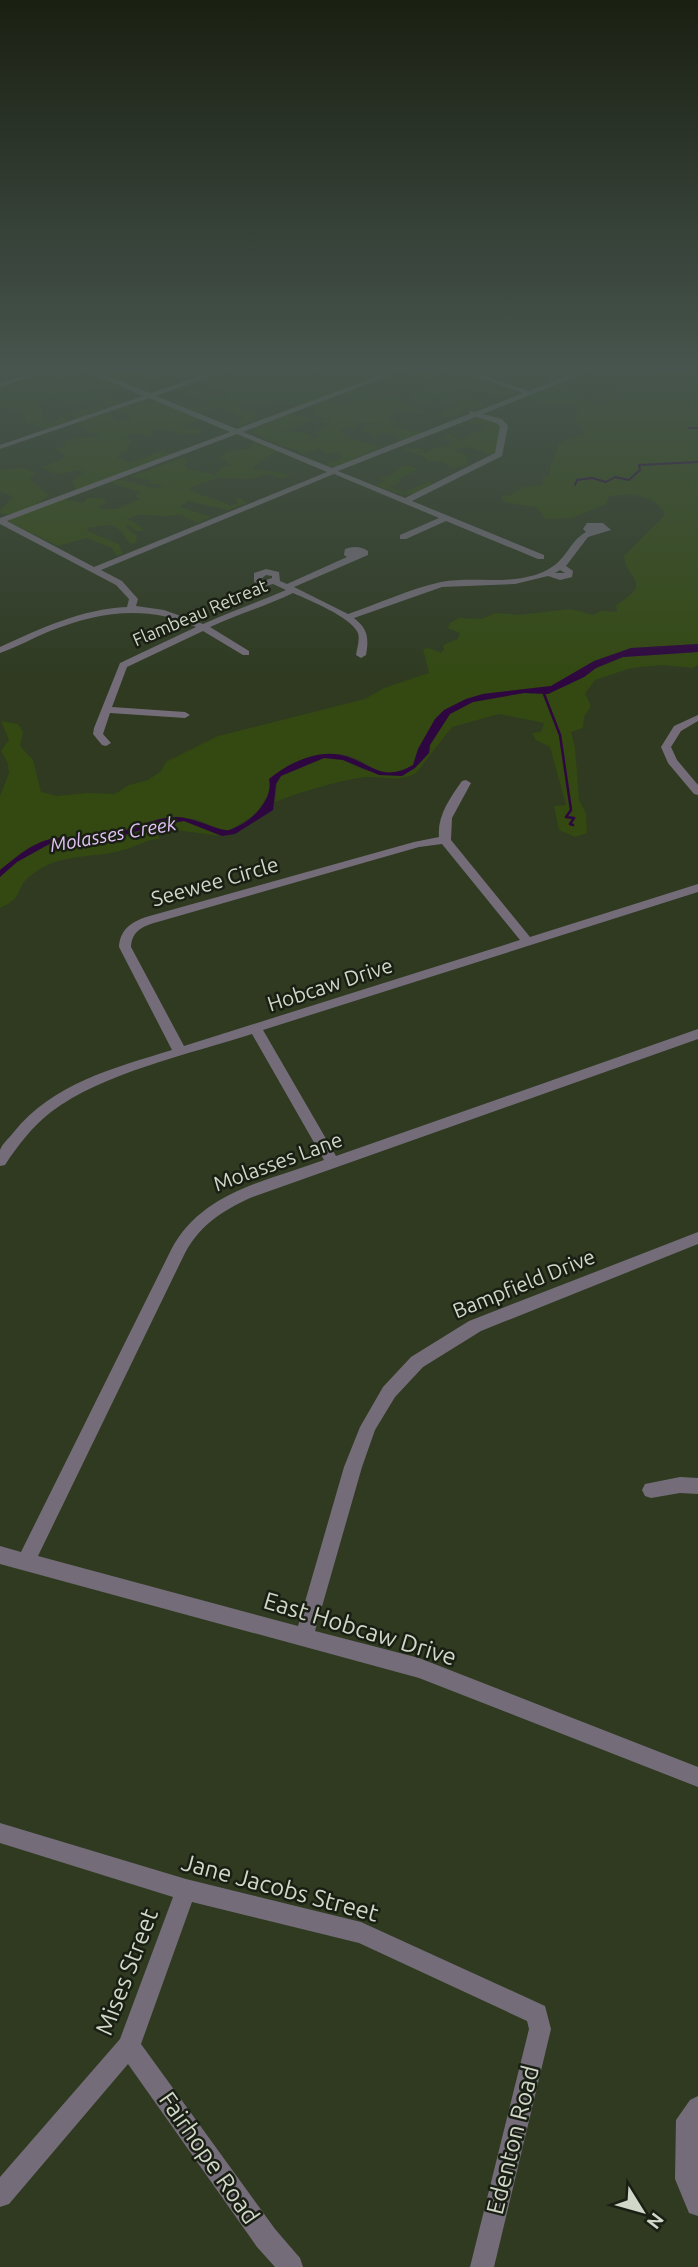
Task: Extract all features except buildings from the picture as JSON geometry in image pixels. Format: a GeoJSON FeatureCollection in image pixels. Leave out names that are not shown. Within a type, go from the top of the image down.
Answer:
{"type":"FeatureCollection","features":[{"type":"Feature","properties":{"kind":"street"},"geometry":{"type":"LineString","coordinates":[[0,521],[132,471]]}},
{"type":"Feature","properties":{"kind":"street"},"geometry":{"type":"LineString","coordinates":[[333,471],[541,557]]}},
{"type":"Feature","properties":{"kind":"street"},"geometry":{"type":"LineString","coordinates":[[93,570],[342,471]]}},
{"type":"Feature","properties":{"kind":"street"},"geometry":{"type":"LineString","coordinates":[[405,501],[465,471]]}},
{"type":"Feature","properties":{"kind":"street"},"geometry":{"type":"LineString","coordinates":[[403,537],[445,517]]}},
{"type":"Feature","properties":{"kind":"street"},"geometry":{"type":"LineString","coordinates":[[0,521],[130,592],[134,599],[131,608]]}},
{"type":"Feature","properties":{"kind":"street"},"geometry":{"type":"LineString","coordinates":[[346,618],[437,586],[457,582],[518,583],[547,573],[570,558],[577,541],[592,533]]}},
{"type":"Feature","properties":{"kind":"street","name":"Flambeau Retreat"},"geometry":{"type":"LineString","coordinates":[[106,743],[98,734],[123,665],[244,608],[262,604],[284,586],[354,557]]}},
{"type":"Feature","properties":{"kind":"street"},"geometry":{"type":"LineString","coordinates":[[284,586],[346,618],[361,630],[364,639],[361,655]]}},
{"type":"Feature","properties":{"kind":"street"},"geometry":{"type":"LineString","coordinates":[[0,650],[72,618],[131,608],[174,615],[203,627],[246,653]]}},
{"type":"Feature","properties":{"kind":"street"},"geometry":{"type":"LineString","coordinates":[[106,710],[185,715]]}},
{"type":"Feature","properties":{"kind":"street"},"geometry":{"type":"LineString","coordinates":[[698,718],[685,722],[671,733],[666,747],[672,761],[698,792]]}},
{"type":"Feature","properties":{"kind":"street"},"geometry":{"type":"LineString","coordinates":[[466,783],[448,816],[444,830],[445,840],[528,942]]}},
{"type":"Feature","properties":{"kind":"street","name":"Seewee Circle"},"geometry":{"type":"LineString","coordinates":[[180,1052],[125,947],[126,937],[135,927],[150,920],[423,843],[445,840]]}},
{"type":"Feature","properties":{"kind":"street","name":"Hobcaw Drive"},"geometry":{"type":"LineString","coordinates":[[0,1161],[26,1126],[52,1102],[105,1076],[698,888]]}},
{"type":"Feature","properties":{"kind":"street"},"geometry":{"type":"LineString","coordinates":[[256,1029],[333,1164]]}},
{"type":"Feature","properties":{"kind":"street","name":"Molasses Lane"},"geometry":{"type":"LineString","coordinates":[[26,1562],[188,1233],[201,1218],[217,1206],[698,1034]]}},
{"type":"Feature","properties":{"kind":"street","name":"Bampfield Drive"},"geometry":{"type":"LineString","coordinates":[[304,1636],[353,1467],[368,1427],[389,1392],[417,1362],[475,1326],[698,1238]]}},
{"type":"Feature","properties":{"kind":"street"},"geometry":{"type":"LineString","coordinates":[[652,1490],[680,1485],[698,1486]]}},
{"type":"Feature","properties":{"kind":"street","name":"East Hobcaw Drive"},"geometry":{"type":"LineString","coordinates":[[0,1555],[419,1668],[698,1777]]}},
{"type":"Feature","properties":{"kind":"street","name":"Jane Jacobs Street"},"geometry":{"type":"LineString","coordinates":[[0,1833],[186,1891],[361,1933],[537,2014]]}},
{"type":"Feature","properties":{"kind":"street","name":"Mises Street"},"geometry":{"type":"LineString","coordinates":[[0,2195],[130,2046],[186,1891]]}},
{"type":"Feature","properties":{"kind":"street","name":"Edenton Road"},"geometry":{"type":"LineString","coordinates":[[482,2267],[540,2029],[537,2014]]}},
{"type":"Feature","properties":{"kind":"street","name":"Fairhope Road"},"geometry":{"type":"LineString","coordinates":[[130,2046],[266,2238],[291,2267]]}},
{"type":"Feature","properties":{"kind":"street"},"geometry":{"type":"LineString","coordinates":[[698,2108],[688,2120],[687,2179],[698,2204]]}},
{"type":"Feature","properties":{"kind":"green space"},"geometry":{"type":"Polygon","coordinates":[[[0,471],[31,471],[35,473],[29,479],[49,495],[27,509],[1,514],[0,510],[13,497],[0,491],[0,471]]]}},
{"type":"Feature","properties":{"kind":"green space"},"geometry":{"type":"Polygon","coordinates":[[[49,471],[76,471],[56,474],[49,471]]]}},
{"type":"Feature","properties":{"kind":"green space"},"geometry":{"type":"Polygon","coordinates":[[[82,471],[128,471],[77,490],[71,482],[83,473],[82,471]]]}},
{"type":"Feature","properties":{"kind":"green space"},"geometry":{"type":"Polygon","coordinates":[[[147,471],[196,471],[215,475],[219,471],[292,474],[282,479],[267,474],[252,479],[217,478],[189,488],[230,506],[239,503],[234,499],[240,498],[247,503],[228,510],[188,501],[180,507],[211,517],[198,523],[179,514],[133,517],[127,520],[133,521],[145,531],[136,531],[129,525],[125,526],[136,535],[137,541],[134,544],[129,543],[120,530],[112,525],[87,528],[88,531],[119,544],[123,554],[116,556],[112,548],[86,538],[58,546],[9,522],[10,519],[63,499],[83,503],[87,498],[102,498],[107,502],[99,506],[102,509],[116,509],[140,499],[135,496],[141,492],[108,482],[123,480],[148,487],[162,487],[160,484],[150,484],[151,480],[130,477],[147,471]]]}},
{"type":"Feature","properties":{"kind":"green space"},"geometry":{"type":"Polygon","coordinates":[[[396,471],[415,471],[389,487],[407,493],[407,490],[433,482],[413,494],[398,493],[375,485],[385,481],[379,478],[396,471]]]}},
{"type":"Feature","properties":{"kind":"green space"},"geometry":{"type":"Polygon","coordinates":[[[550,471],[698,471],[698,644],[631,648],[584,667],[551,686],[483,694],[466,699],[444,710],[435,719],[418,749],[413,765],[401,771],[382,772],[351,756],[340,754],[286,767],[256,814],[230,830],[222,830],[195,819],[151,821],[100,837],[54,838],[44,841],[21,853],[0,870],[0,796],[9,773],[8,764],[1,751],[9,740],[1,721],[18,724],[23,732],[20,746],[33,760],[41,792],[57,796],[115,794],[129,785],[148,780],[161,771],[166,762],[218,736],[365,699],[384,688],[429,673],[423,649],[429,648],[441,653],[443,645],[458,639],[460,633],[448,628],[450,623],[459,618],[481,619],[496,613],[518,615],[571,609],[593,615],[601,611],[617,612],[616,605],[628,597],[636,586],[624,556],[665,515],[655,503],[632,495],[608,497],[606,504],[572,518],[546,519],[536,507],[504,502],[501,496],[510,495],[524,487],[543,485],[543,477],[550,475],[550,471]]]}},
{"type":"Feature","properties":{"kind":"green space"},"geometry":{"type":"Polygon","coordinates":[[[698,652],[698,665],[693,668],[663,665],[631,668],[595,680],[585,694],[591,706],[584,717],[583,728],[571,732],[575,747],[579,800],[586,813],[587,833],[575,837],[559,830],[554,806],[566,805],[550,747],[536,740],[532,733],[541,732],[544,723],[499,714],[452,727],[416,773],[409,776],[346,780],[275,802],[277,783],[281,776],[324,758],[343,760],[364,770],[402,776],[429,753],[430,745],[450,714],[473,702],[524,693],[548,694],[623,657],[698,652]]]}},
{"type":"Feature","properties":{"kind":"green space"},"geometry":{"type":"Polygon","coordinates":[[[184,821],[222,836],[175,830],[156,833],[160,839],[128,849],[52,863],[29,877],[13,900],[0,908],[0,877],[23,857],[41,848],[71,840],[114,839],[184,821]]]}},
{"type":"Feature","properties":{"kind":"water","name":"Molasses Creek"},"geometry":{"type":"Polygon","coordinates":[[[698,644],[698,652],[623,657],[548,694],[524,693],[473,702],[450,714],[430,745],[429,753],[415,768],[402,776],[379,775],[343,760],[324,758],[281,776],[276,784],[273,810],[235,834],[222,836],[184,821],[150,827],[105,841],[53,842],[17,862],[0,877],[0,870],[33,846],[48,840],[103,836],[160,819],[177,817],[229,830],[252,817],[264,803],[270,787],[269,779],[302,759],[322,754],[341,755],[383,772],[402,770],[413,765],[418,749],[435,719],[444,710],[466,699],[483,694],[551,686],[594,661],[631,648],[698,644]]]}},
{"type":"Feature","properties":{"kind":"waterway"},"geometry":{"type":"LineString","coordinates":[[575,485],[577,480],[592,478],[606,482],[615,477],[629,480],[639,471]]}},
{"type":"Feature","properties":{"kind":"waterway"},"geometry":{"type":"LineString","coordinates":[[544,694],[560,735],[571,810],[566,817],[574,818],[570,824],[573,825]]}}]}
